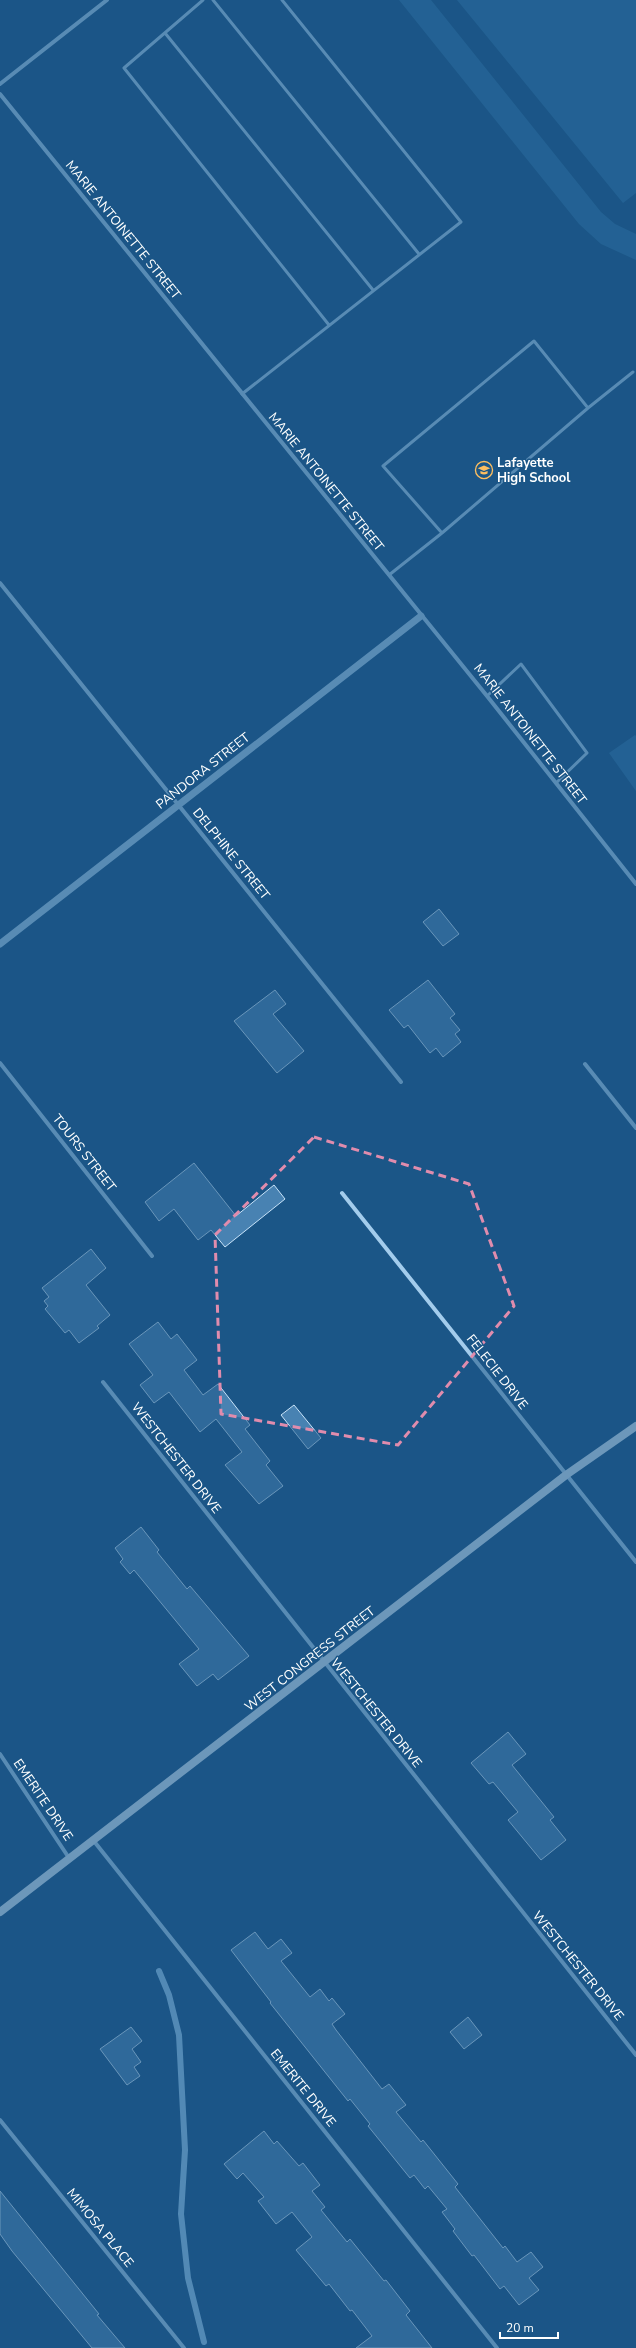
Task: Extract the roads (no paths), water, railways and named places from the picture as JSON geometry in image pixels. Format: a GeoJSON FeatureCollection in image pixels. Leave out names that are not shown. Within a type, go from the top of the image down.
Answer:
{"type":"FeatureCollection","features":[{"type":"Feature","properties":{"kind":"main road","name":"WEST CONGRESS STREET"},"geometry":{"type":"LineString","coordinates":[[0,1912],[566,1475],[636,1426]]}},
{"type":"Feature","properties":{"kind":"street"},"geometry":{"type":"LineString","coordinates":[[0,84],[108,0]]}},
{"type":"Feature","properties":{"kind":"street","name":"MARIE ANTOINETTE STREET"},"geometry":{"type":"LineString","coordinates":[[0,94],[487,696],[636,884]]}},
{"type":"Feature","properties":{"kind":"street","name":"DELPHINE STREET"},"geometry":{"type":"LineString","coordinates":[[0,583],[180,805],[401,1082]]}},
{"type":"Feature","properties":{"kind":"street","name":"PANDORA STREET"},"geometry":{"type":"LineString","coordinates":[[0,944],[421,616]]}},
{"type":"Feature","properties":{"kind":"street","name":"TOURS STREET"},"geometry":{"type":"LineString","coordinates":[[0,1063],[152,1256]]}},
{"type":"Feature","properties":{"kind":"street"},"geometry":{"type":"LineString","coordinates":[[585,1064],[636,1128]]}},
{"type":"Feature","properties":{"kind":"street","name":"FELECIE DRIVE"},"geometry":{"type":"LineString","coordinates":[[342,1193],[636,1562]]}},
{"type":"Feature","properties":{"kind":"street","name":"WESTCHESTER DRIVE"},"geometry":{"type":"LineString","coordinates":[[103,1382],[324,1663],[636,2055]]}},
{"type":"Feature","properties":{"kind":"street","name":"EMERITE DRIVE"},"geometry":{"type":"LineString","coordinates":[[0,1754],[69,1858]]}},
{"type":"Feature","properties":{"kind":"street","name":"EMERITE DRIVE"},"geometry":{"type":"LineString","coordinates":[[93,1840],[497,2348]]}},
{"type":"Feature","properties":{"kind":"street","name":"MIMOSA PLACE"},"geometry":{"type":"LineString","coordinates":[[0,2120],[184,2348]]}},
{"type":"Feature","properties":{"kind":"lane"},"geometry":{"type":"LineString","coordinates":[[203,0],[124,68],[328,325]]}},
{"type":"Feature","properties":{"kind":"lane"},"geometry":{"type":"LineString","coordinates":[[213,0],[419,254]]}},
{"type":"Feature","properties":{"kind":"lane"},"geometry":{"type":"LineString","coordinates":[[242,394],[460,222],[282,0]]}},
{"type":"Feature","properties":{"kind":"lane"},"geometry":{"type":"LineString","coordinates":[[165,33],[373,290]]}},
{"type":"Feature","properties":{"kind":"lane"},"geometry":{"type":"LineString","coordinates":[[442,533],[383,466],[534,342],[588,408]]}},
{"type":"Feature","properties":{"kind":"lane"},"geometry":{"type":"LineString","coordinates":[[389,575],[442,533],[588,408],[633,372]]}},
{"type":"Feature","properties":{"kind":"lane"},"geometry":{"type":"LineString","coordinates":[[487,696],[521,664],[588,753],[556,783]]}},
{"type":"Feature","properties":{"kind":"waterway"},"geometry":{"type":"LineString","coordinates":[[159,1971],[169,1995],[179,2035],[185,2150],[181,2214],[188,2278],[204,2342]]}},
{"type":"Feature","properties":{"kind":"place","name":"Lafayette High School"},"geometry":{"type":"Point","coordinates":[484,470]}}]}
